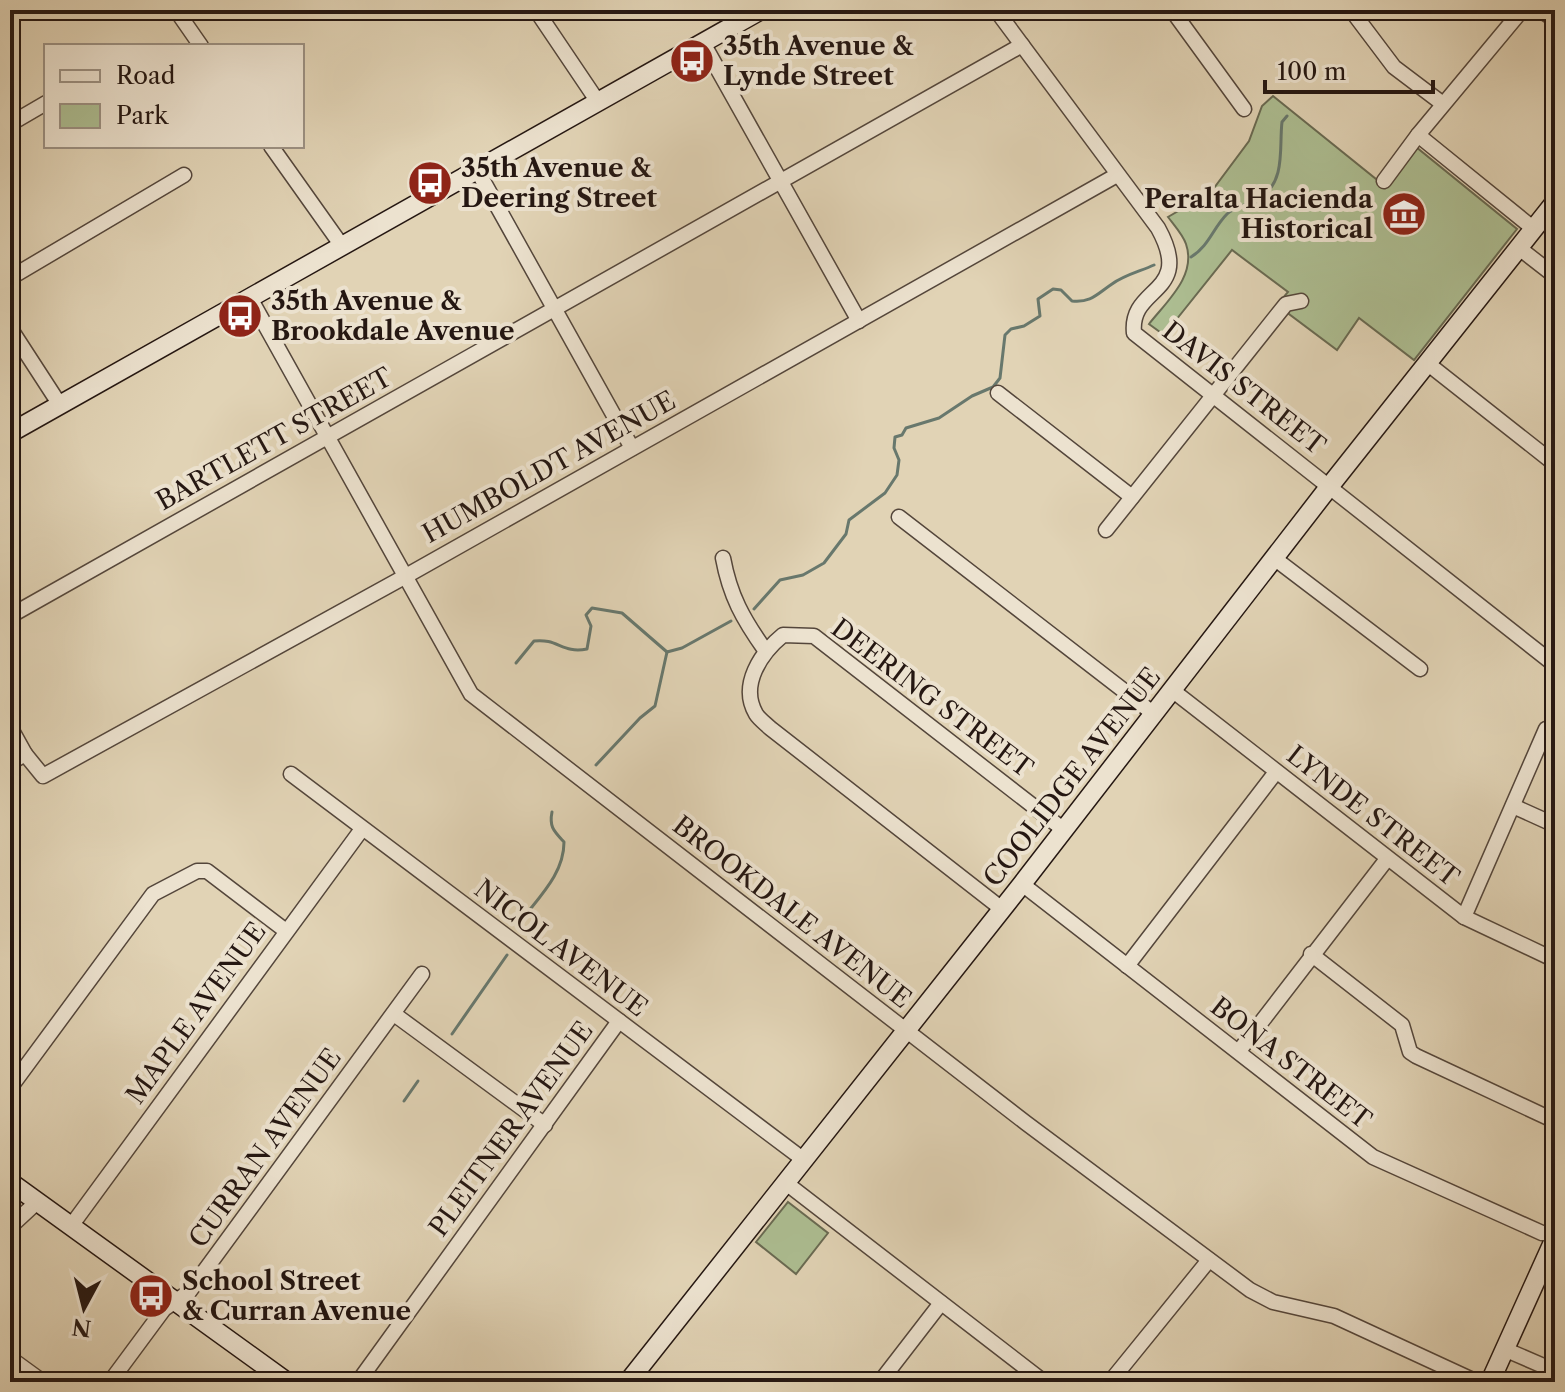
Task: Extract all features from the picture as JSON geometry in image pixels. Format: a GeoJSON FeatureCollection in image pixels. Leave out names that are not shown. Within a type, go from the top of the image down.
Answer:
{"type":"FeatureCollection","features":[{"type":"Feature","properties":{"kind":"street"},"geometry":{"type":"LineString","coordinates":[[176,10],[200,44]]}},
{"type":"Feature","properties":{"kind":"street"},"geometry":{"type":"LineString","coordinates":[[536,10],[598,102]]}},
{"type":"Feature","properties":{"kind":"street"},"geometry":{"type":"LineString","coordinates":[[10,433],[761,10]]}},
{"type":"Feature","properties":{"kind":"street","name":"DAVIS STREET"},"geometry":{"type":"LineString","coordinates":[[996,10],[1158,228],[1169,248],[1171,264],[1168,275],[1137,312],[1133,322],[1134,333],[1555,665]]}},
{"type":"Feature","properties":{"kind":"street"},"geometry":{"type":"LineString","coordinates":[[1172,10],[1244,109]]}},
{"type":"Feature","properties":{"kind":"street"},"geometry":{"type":"LineString","coordinates":[[1351,10],[1394,67],[1443,104]]}},
{"type":"Feature","properties":{"kind":"street"},"geometry":{"type":"LineString","coordinates":[[1384,181],[1443,104],[1522,10]]}},
{"type":"Feature","properties":{"kind":"street"},"geometry":{"type":"LineString","coordinates":[[1540,10],[1555,20]]}},
{"type":"Feature","properties":{"kind":"street"},"geometry":{"type":"LineString","coordinates":[[703,43],[859,321]]}},
{"type":"Feature","properties":{"kind":"street","name":"BARTLETT STREET"},"geometry":{"type":"LineString","coordinates":[[10,616],[1022,45]]}},
{"type":"Feature","properties":{"kind":"street"},"geometry":{"type":"LineString","coordinates":[[10,124],[44,104]]}},
{"type":"Feature","properties":{"kind":"street"},"geometry":{"type":"LineString","coordinates":[[1418,135],[1534,229]]}},
{"type":"Feature","properties":{"kind":"street"},"geometry":{"type":"LineString","coordinates":[[272,148],[342,246]]}},
{"type":"Feature","properties":{"kind":"street"},"geometry":{"type":"LineString","coordinates":[[477,170],[632,448]]}},
{"type":"Feature","properties":{"kind":"street"},"geometry":{"type":"LineString","coordinates":[[10,278],[184,175]]}},
{"type":"Feature","properties":{"kind":"street","name":"HUMBOLDT AVENUE"},"geometry":{"type":"LineString","coordinates":[[25,754],[43,776],[406,576],[1117,175]]}},
{"type":"Feature","properties":{"kind":"street","name":"COOLIDGE AVENUE"},"geometry":{"type":"LineString","coordinates":[[628,1382],[1555,202]]}},
{"type":"Feature","properties":{"kind":"street"},"geometry":{"type":"LineString","coordinates":[[1519,248],[1555,276]]}},
{"type":"Feature","properties":{"kind":"street","name":"BROOKDALE AVENUE"},"geometry":{"type":"LineString","coordinates":[[250,298],[471,694],[906,1030],[1250,1290],[1273,1302],[1334,1316],[1477,1382]]}},
{"type":"Feature","properties":{"kind":"street"},"geometry":{"type":"LineString","coordinates":[[1106,530],[1286,304],[1301,301]]}},
{"type":"Feature","properties":{"kind":"street"},"geometry":{"type":"LineString","coordinates":[[10,328],[60,405]]}},
{"type":"Feature","properties":{"kind":"street"},"geometry":{"type":"LineString","coordinates":[[1427,363],[1555,464]]}},
{"type":"Feature","properties":{"kind":"street"},"geometry":{"type":"LineString","coordinates":[[998,393],[1132,497]]}},
{"type":"Feature","properties":{"kind":"street"},"geometry":{"type":"LineString","coordinates":[[899,517],[1154,714]]}},
{"type":"Feature","properties":{"kind":"street"},"geometry":{"type":"LineString","coordinates":[[723,558],[727,583],[740,614],[765,650],[749,687],[756,713],[770,728],[1002,909]]}},
{"type":"Feature","properties":{"kind":"street"},"geometry":{"type":"LineString","coordinates":[[1274,558],[1420,669]]}},
{"type":"Feature","properties":{"kind":"street","name":"DEERING STREET"},"geometry":{"type":"LineString","coordinates":[[765,650],[783,635],[814,636],[1064,830]]}},
{"type":"Feature","properties":{"kind":"street","name":"LYNDE STREET"},"geometry":{"type":"LineString","coordinates":[[1172,690],[1464,917],[1555,960]]}},
{"type":"Feature","properties":{"kind":"street"},"geometry":{"type":"LineString","coordinates":[[10,727],[25,754],[10,763]]}},
{"type":"Feature","properties":{"kind":"street"},"geometry":{"type":"LineString","coordinates":[[1464,917],[1546,729]]}},
{"type":"Feature","properties":{"kind":"street"},"geometry":{"type":"LineString","coordinates":[[1127,966],[1276,772]]}},
{"type":"Feature","properties":{"kind":"street","name":"NICOL AVENUE"},"geometry":{"type":"LineString","coordinates":[[291,774],[804,1160]]}},
{"type":"Feature","properties":{"kind":"street"},"geometry":{"type":"LineString","coordinates":[[1513,806],[1555,825]]}},
{"type":"Feature","properties":{"kind":"street","name":"MAPLE AVENUE"},"geometry":{"type":"LineString","coordinates":[[71,1226],[362,829]]}},
{"type":"Feature","properties":{"kind":"street"},"geometry":{"type":"LineString","coordinates":[[1239,1051],[1387,859]]}},
{"type":"Feature","properties":{"kind":"street"},"geometry":{"type":"LineString","coordinates":[[10,1088],[153,894],[197,871],[207,871],[286,931]]}},
{"type":"Feature","properties":{"kind":"street","name":"BONA STREET"},"geometry":{"type":"LineString","coordinates":[[1022,884],[1373,1157],[1542,1233],[1555,1236]]}},
{"type":"Feature","properties":{"kind":"street"},"geometry":{"type":"LineString","coordinates":[[1311,954],[1402,1025],[1410,1052],[1555,1121]]}},
{"type":"Feature","properties":{"kind":"street","name":"CURRAN AVENUE"},"geometry":{"type":"LineString","coordinates":[[110,1382],[164,1309],[189,1292],[422,974]]}},
{"type":"Feature","properties":{"kind":"street"},"geometry":{"type":"LineString","coordinates":[[394,1014],[545,1125]]}},
{"type":"Feature","properties":{"kind":"street","name":"PLEITNER AVENUE"},"geometry":{"type":"LineString","coordinates":[[358,1382],[619,1021]]}},
{"type":"Feature","properties":{"kind":"street"},"geometry":{"type":"LineString","coordinates":[[10,1182],[287,1382]]}},
{"type":"Feature","properties":{"kind":"street"},"geometry":{"type":"LineString","coordinates":[[786,1183],[1044,1382]]}},
{"type":"Feature","properties":{"kind":"street"},"geometry":{"type":"LineString","coordinates":[[10,1227],[37,1202]]}},
{"type":"Feature","properties":{"kind":"street"},"geometry":{"type":"LineString","coordinates":[[1490,1382],[1555,1236]]}},
{"type":"Feature","properties":{"kind":"street"},"geometry":{"type":"LineString","coordinates":[[1110,1382],[1209,1260]]}},
{"type":"Feature","properties":{"kind":"street"},"geometry":{"type":"LineString","coordinates":[[880,1382],[941,1303]]}},
{"type":"Feature","properties":{"kind":"street"},"geometry":{"type":"LineString","coordinates":[[1504,1349],[1555,1371]]}},
{"type":"Feature","properties":{"kind":"street"},"geometry":{"type":"LineString","coordinates":[[10,1358],[43,1382]]}},
{"type":"Feature","properties":{"kind":"green space"},"geometry":{"type":"Polygon","coordinates":[[[1273,96],[1386,187],[1416,147],[1517,229],[1414,360],[1359,318],[1337,350],[1277,305],[1288,292],[1232,250],[1164,335],[1149,324],[1178,288],[1187,267],[1186,244],[1168,217],[1211,192],[1249,141],[1262,106],[1273,96]]]}},
{"type":"Feature","properties":{"kind":"green space"},"geometry":{"type":"Polygon","coordinates":[[[788,1202],[828,1233],[796,1274],[756,1242],[788,1202]]]}},
{"type":"Feature","properties":{"kind":"waterway"},"geometry":{"type":"LineString","coordinates":[[1191,257],[1202,248],[1227,214],[1257,200],[1269,190],[1278,173],[1282,122],[1287,116]]}},
{"type":"Feature","properties":{"kind":"waterway"},"geometry":{"type":"LineString","coordinates":[[754,609],[780,580],[803,575],[824,563],[846,534],[849,520],[885,493],[897,475],[899,460],[894,448],[895,437],[902,435],[906,428],[939,418],[972,396],[993,387],[1000,378],[1005,335],[1011,329],[1024,326],[1040,316],[1038,299],[1053,289],[1061,290],[1072,301],[1084,301],[1122,278],[1154,265]]}},
{"type":"Feature","properties":{"kind":"waterway"},"geometry":{"type":"LineString","coordinates":[[516,663],[534,641],[587,649],[591,626],[586,615],[592,608],[622,613],[667,652]]}},
{"type":"Feature","properties":{"kind":"waterway"},"geometry":{"type":"LineString","coordinates":[[667,652],[682,648],[731,621]]}},
{"type":"Feature","properties":{"kind":"waterway"},"geometry":{"type":"LineString","coordinates":[[596,765],[655,706],[667,652]]}},
{"type":"Feature","properties":{"kind":"waterway"},"geometry":{"type":"LineString","coordinates":[[524,917],[551,882],[563,853],[564,842],[553,828],[552,812]]}},
{"type":"Feature","properties":{"kind":"waterway"},"geometry":{"type":"LineString","coordinates":[[452,1034],[507,955]]}},
{"type":"Feature","properties":{"kind":"waterway"},"geometry":{"type":"LineString","coordinates":[[404,1101],[418,1081]]}},
{"type":"Feature","properties":{"kind":"place","name":"35th Avenue & Lynde Street"},"geometry":{"type":"Point","coordinates":[692,61]}},
{"type":"Feature","properties":{"kind":"place","name":"35th Avenue & Deering Street"},"geometry":{"type":"Point","coordinates":[430,183]}},
{"type":"Feature","properties":{"kind":"place","name":"Peralta Hacienda Historical"},"geometry":{"type":"Point","coordinates":[1404,214]}},
{"type":"Feature","properties":{"kind":"place","name":"35th Avenue & Brookdale Avenue"},"geometry":{"type":"Point","coordinates":[240,316]}},
{"type":"Feature","properties":{"kind":"place","name":"School Street & Curran Avenue"},"geometry":{"type":"Point","coordinates":[151,1296]}}]}
